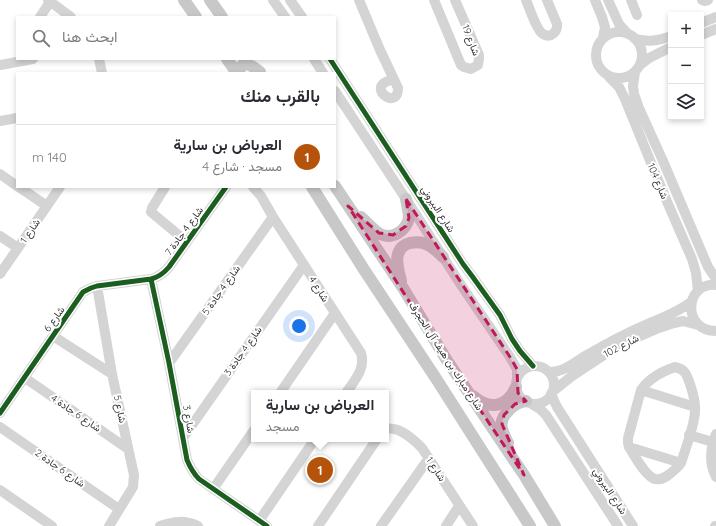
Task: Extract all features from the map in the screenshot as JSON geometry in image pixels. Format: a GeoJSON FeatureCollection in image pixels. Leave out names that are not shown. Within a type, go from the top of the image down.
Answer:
{"type":"FeatureCollection","features":[{"type":"Feature","properties":{"kind":"main road"},"geometry":{"type":"LineString","coordinates":[[184,0],[195,16]]}},
{"type":"Feature","properties":{"kind":"main road"},"geometry":{"type":"LineString","coordinates":[[210,0],[221,16]]}},
{"type":"Feature","properties":{"kind":"main road"},"geometry":{"type":"LineString","coordinates":[[228,60],[237,72]]}},
{"type":"Feature","properties":{"kind":"main road"},"geometry":{"type":"LineString","coordinates":[[252,60],[260,72]]}},
{"type":"Feature","properties":{"kind":"main road"},"geometry":{"type":"LineString","coordinates":[[238,72],[241,67],[248,64],[260,72]]}},
{"type":"Feature","properties":{"kind":"main road","name":"شارع مبارك بن هيف آل الحجرف"},"geometry":{"type":"LineString","coordinates":[[313,188],[530,526]]}},
{"type":"Feature","properties":{"kind":"main road","name":"شارع مبارك بن هيف آل الحجرف"},"geometry":{"type":"LineString","coordinates":[[336,188],[403,288],[446,359],[524,475],[555,526]]}},
{"type":"Feature","properties":{"kind":"main road"},"geometry":{"type":"LineString","coordinates":[[348,206],[379,233],[385,236],[393,236],[406,226],[409,218],[406,199]]}},
{"type":"Feature","properties":{"kind":"main road"},"geometry":{"type":"LineString","coordinates":[[403,288],[397,259],[401,248],[407,244],[415,242],[421,243],[429,246],[444,257]]}},
{"type":"Feature","properties":{"kind":"main road"},"geometry":{"type":"LineString","coordinates":[[446,359],[474,396],[490,406],[497,406],[509,399],[517,383]]}},
{"type":"Feature","properties":{"kind":"main road"},"geometry":{"type":"LineString","coordinates":[[524,475],[503,433],[502,424],[504,415],[514,405],[520,402],[528,402]]}},
{"type":"Feature","properties":{"kind":"street"},"geometry":{"type":"LineString","coordinates":[[273,0],[284,16]]}},
{"type":"Feature","properties":{"kind":"street"},"geometry":{"type":"LineString","coordinates":[[290,0],[301,16]]}},
{"type":"Feature","properties":{"kind":"street"},"geometry":{"type":"LineString","coordinates":[[359,0],[393,79]]}},
{"type":"Feature","properties":{"kind":"street","name":"شارع 19"},"geometry":{"type":"LineString","coordinates":[[434,0],[461,65],[471,69],[478,65],[479,55],[455,0]]}},
{"type":"Feature","properties":{"kind":"street"},"geometry":{"type":"LineString","coordinates":[[526,0],[539,31],[545,36],[548,36],[555,32],[557,24],[547,0]]}},
{"type":"Feature","properties":{"kind":"street"},"geometry":{"type":"LineString","coordinates":[[595,0],[602,17],[604,27],[603,38]]}},
{"type":"Feature","properties":{"kind":"street"},"geometry":{"type":"LineString","coordinates":[[608,0],[619,24],[641,47],[642,56],[638,69]]}},
{"type":"Feature","properties":{"kind":"street"},"geometry":{"type":"LineString","coordinates":[[631,0],[637,15]]}},
{"type":"Feature","properties":{"kind":"street"},"geometry":{"type":"LineString","coordinates":[[702,0],[708,0]]}},
{"type":"Feature","properties":{"kind":"street"},"geometry":{"type":"LineString","coordinates":[[41,16],[49,1],[70,16]]}},
{"type":"Feature","properties":{"kind":"street"},"geometry":{"type":"LineString","coordinates":[[704,22],[716,17]]}},
{"type":"Feature","properties":{"kind":"street"},"geometry":{"type":"LineString","coordinates":[[704,34],[716,29]]}},
{"type":"Feature","properties":{"kind":"street"},"geometry":{"type":"LineString","coordinates":[[668,37],[659,40],[645,41],[619,32],[610,33],[603,38],[596,48],[596,59],[600,69],[609,76],[618,79],[627,77],[649,58],[669,48]]}},
{"type":"Feature","properties":{"kind":"street"},"geometry":{"type":"LineString","coordinates":[[5,64],[16,53]]}},
{"type":"Feature","properties":{"kind":"street"},"geometry":{"type":"LineString","coordinates":[[5,64],[27,60]]}},
{"type":"Feature","properties":{"kind":"street"},"geometry":{"type":"LineString","coordinates":[[100,60],[102,72]]}},
{"type":"Feature","properties":{"kind":"street"},"geometry":{"type":"LineString","coordinates":[[315,60],[323,72]]}},
{"type":"Feature","properties":{"kind":"street"},"geometry":{"type":"LineString","coordinates":[[330,72],[332,70],[332,62]]}},
{"type":"Feature","properties":{"kind":"street","name":"شارع البيروني"},"geometry":{"type":"LineString","coordinates":[[332,62],[340,82],[462,264],[500,315],[520,351],[533,366]]}},
{"type":"Feature","properties":{"kind":"street","name":"شارع 104"},"geometry":{"type":"LineString","coordinates":[[638,69],[633,86],[639,108],[708,267],[716,279]]}},
{"type":"Feature","properties":{"kind":"street","name":"شارع 104"},"geometry":{"type":"LineString","coordinates":[[609,76],[619,87],[625,98],[659,183],[692,259],[696,273],[698,291]]}},
{"type":"Feature","properties":{"kind":"street"},"geometry":{"type":"LineString","coordinates":[[336,93],[510,357],[517,369],[517,383],[518,393],[521,398],[528,402],[538,403],[546,400],[552,393],[554,387],[552,376],[544,368],[539,366],[526,368],[520,373],[517,383]]}},
{"type":"Feature","properties":{"kind":"street"},"geometry":{"type":"LineString","coordinates":[[0,121],[16,118]]}},
{"type":"Feature","properties":{"kind":"street"},"geometry":{"type":"LineString","coordinates":[[0,174],[16,185]]}},
{"type":"Feature","properties":{"kind":"street"},"geometry":{"type":"LineString","coordinates":[[21,188],[47,206]]}},
{"type":"Feature","properties":{"kind":"street","name":"شارع 1"},"geometry":{"type":"LineString","coordinates":[[0,274],[59,188]]}},
{"type":"Feature","properties":{"kind":"street"},"geometry":{"type":"LineString","coordinates":[[164,188],[151,212],[187,242]]}},
{"type":"Feature","properties":{"kind":"street","name":"شارع 4 جادة 7"},"geometry":{"type":"LineString","coordinates":[[151,279],[163,274],[225,188]]}},
{"type":"Feature","properties":{"kind":"street","name":"شارع 4"},"geometry":{"type":"LineString","coordinates":[[254,188],[261,196],[334,313],[361,353],[363,359],[362,366],[348,390]]}},
{"type":"Feature","properties":{"kind":"street","name":"شارع 4 جادة 5"},"geometry":{"type":"LineString","coordinates":[[169,363],[273,217]]}},
{"type":"Feature","properties":{"kind":"street"},"geometry":{"type":"LineString","coordinates":[[0,237],[18,248]]}},
{"type":"Feature","properties":{"kind":"street","name":"شارع 4 جادة 3"},"geometry":{"type":"LineString","coordinates":[[183,438],[304,265]]}},
{"type":"Feature","properties":{"kind":"street","name":"شارع 3"},"geometry":{"type":"LineString","coordinates":[[151,279],[169,363],[187,460],[193,474],[263,523]]}},
{"type":"Feature","properties":{"kind":"street","name":"شارع 6"},"geometry":{"type":"LineString","coordinates":[[0,414],[83,292],[97,286],[151,279]]}},
{"type":"Feature","properties":{"kind":"street"},"geometry":{"type":"LineString","coordinates":[[716,285],[705,286],[698,291],[694,295],[691,310],[693,318],[707,328],[716,338]]}},
{"type":"Feature","properties":{"kind":"street","name":"شارع 5"},"geometry":{"type":"LineString","coordinates":[[97,286],[112,374],[134,475],[133,487],[108,526]]}},
{"type":"Feature","properties":{"kind":"street","name":"شارع 102"},"geometry":{"type":"LineString","coordinates":[[548,372],[562,370],[597,349],[643,325],[686,306],[692,301]]}},
{"type":"Feature","properties":{"kind":"street"},"geometry":{"type":"LineString","coordinates":[[282,390],[334,313]]}},
{"type":"Feature","properties":{"kind":"street","name":"شارع 102"},"geometry":{"type":"LineString","coordinates":[[552,393],[572,376],[610,351],[659,328],[683,321],[707,328]]}},
{"type":"Feature","properties":{"kind":"street"},"geometry":{"type":"LineString","coordinates":[[53,336],[112,374]]}},
{"type":"Feature","properties":{"kind":"street"},"geometry":{"type":"LineString","coordinates":[[675,367],[679,368],[688,377],[693,393],[695,407],[695,412],[681,463],[673,472],[664,478],[654,479],[650,477],[629,447],[628,443],[641,390],[658,374],[675,367]]}},
{"type":"Feature","properties":{"kind":"street","name":"شارع 6 جادة 4"},"geometry":{"type":"LineString","coordinates":[[24,378],[128,449]]}},
{"type":"Feature","properties":{"kind":"street"},"geometry":{"type":"LineString","coordinates":[[641,390],[695,407]]}},
{"type":"Feature","properties":{"kind":"street","name":"شارع البيروني"},"geometry":{"type":"LineString","coordinates":[[552,393],[557,407],[633,526]]}},
{"type":"Feature","properties":{"kind":"street","name":"شارع البيروني"},"geometry":{"type":"LineString","coordinates":[[528,402],[540,409],[546,415],[618,526]]}},
{"type":"Feature","properties":{"kind":"street","name":"شارع 6 جادة 2"},"geometry":{"type":"LineString","coordinates":[[0,427],[119,509]]}},
{"type":"Feature","properties":{"kind":"street","name":"شارع 1"},"geometry":{"type":"LineString","coordinates":[[389,428],[399,431],[414,440],[422,448],[473,526]]}},
{"type":"Feature","properties":{"kind":"street"},"geometry":{"type":"LineString","coordinates":[[213,489],[251,434]]}},
{"type":"Feature","properties":{"kind":"street"},"geometry":{"type":"LineString","coordinates":[[689,435],[715,438],[711,449],[711,460],[716,477]]}},
{"type":"Feature","properties":{"kind":"street"},"geometry":{"type":"LineString","coordinates":[[263,523],[313,442]]}},
{"type":"Feature","properties":{"kind":"street"},"geometry":{"type":"LineString","coordinates":[[318,526],[375,442]]}},
{"type":"Feature","properties":{"kind":"street"},"geometry":{"type":"LineString","coordinates":[[629,447],[681,463]]}},
{"type":"Feature","properties":{"kind":"street"},"geometry":{"type":"LineString","coordinates":[[573,457],[577,458],[582,456],[585,451]]}},
{"type":"Feature","properties":{"kind":"street"},"geometry":{"type":"LineString","coordinates":[[381,526],[429,458]]}},
{"type":"Feature","properties":{"kind":"street"},"geometry":{"type":"LineString","coordinates":[[580,468],[582,461],[592,461]]}},
{"type":"Feature","properties":{"kind":"street"},"geometry":{"type":"LineString","coordinates":[[0,490],[52,526]]}},
{"type":"Feature","properties":{"kind":"street"},"geometry":{"type":"LineString","coordinates":[[446,526],[459,506]]}},
{"type":"Feature","properties":{"kind":"street"},"geometry":{"type":"LineString","coordinates":[[160,526],[180,521],[198,526]]}},
{"type":"Feature","properties":{"kind":"highlighted area"},"geometry":{"type":"Polygon","coordinates":[[[406,199],[510,357],[517,369],[518,393],[526,401],[515,404],[504,415],[502,424],[524,475],[446,359],[348,206],[379,233],[393,235],[406,226],[409,218],[406,199]]]}},
{"type":"Feature","properties":{"kind":"cycle path"},"geometry":{"type":"LineString","coordinates":[[331,60],[463,264],[500,315],[512,339],[533,366]]}},
{"type":"Feature","properties":{"kind":"cycle path"},"geometry":{"type":"LineString","coordinates":[[0,413],[83,292],[97,286],[151,279],[161,274],[169,267],[225,188]]}},
{"type":"Feature","properties":{"kind":"cycle path"},"geometry":{"type":"LineString","coordinates":[[151,279],[189,465],[199,479],[267,526]]}},
{"type":"Feature","properties":{"kind":"place","name":"العرباض بن سارية"},"geometry":{"type":"Point","coordinates":[320,470]}}]}
